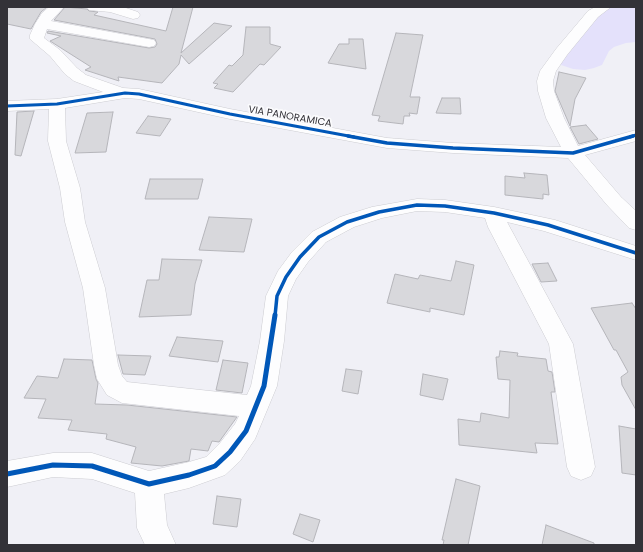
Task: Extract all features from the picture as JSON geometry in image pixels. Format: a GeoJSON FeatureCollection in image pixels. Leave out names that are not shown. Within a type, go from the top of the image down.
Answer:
{"type":"FeatureCollection","features":[{"type":"Feature","properties":{"kind":"street"},"geometry":{"type":"LineString","coordinates":[[57,7],[47,16],[37,35],[37,39],[55,53],[71,70],[85,80],[114,90],[120,94]]}},
{"type":"Feature","properties":{"kind":"street"},"geometry":{"type":"LineString","coordinates":[[94,7],[112,8],[133,15]]}},
{"type":"Feature","properties":{"kind":"street"},"geometry":{"type":"LineString","coordinates":[[604,7],[593,14],[548,70],[545,81],[546,91],[555,118],[573,153],[614,201],[636,223]]}},
{"type":"Feature","properties":{"kind":"street"},"geometry":{"type":"LineString","coordinates":[[42,24],[149,43]]}},
{"type":"Feature","properties":{"kind":"street","name":"VIA PANORAMICA"},"geometry":{"type":"LineString","coordinates":[[7,106],[57,104],[120,94],[139,94],[230,114],[388,143],[453,148],[573,153],[636,135]]}},
{"type":"Feature","properties":{"kind":"street"},"geometry":{"type":"LineString","coordinates":[[57,104],[57,142],[70,188],[75,222],[94,288],[106,365],[116,388],[122,392],[255,407]]}},
{"type":"Feature","properties":{"kind":"street"},"geometry":{"type":"LineString","coordinates":[[7,474],[53,465],[92,466],[149,484],[189,475],[215,466],[230,452],[246,430],[264,386],[272,341],[277,296],[286,277],[300,256],[319,236],[347,222],[379,212],[417,205],[445,206],[494,213],[548,225],[636,253]]}},
{"type":"Feature","properties":{"kind":"street"},"geometry":{"type":"LineString","coordinates":[[494,213],[498,227],[561,344],[581,467]]}},
{"type":"Feature","properties":{"kind":"street"},"geometry":{"type":"LineString","coordinates":[[149,484],[152,528],[161,545]]}},
{"type":"Feature","properties":{"kind":"shaded area"},"geometry":{"type":"Polygon","coordinates":[[[611,7],[636,7],[636,42],[626,43],[614,47],[609,51],[602,65],[594,68],[585,70],[573,69],[558,64],[597,14],[611,7]]]}},
{"type":"Feature","properties":{"kind":"building"},"geometry":{"type":"Polygon","coordinates":[[[7,7],[47,7],[41,12],[31,29],[7,24],[7,7]]]}},
{"type":"Feature","properties":{"kind":"building"},"geometry":{"type":"Polygon","coordinates":[[[65,7],[87,9],[89,11],[98,12],[94,15],[166,31],[173,7],[193,7],[181,53],[214,23],[232,26],[189,64],[181,55],[179,64],[162,83],[118,77],[119,81],[85,70],[91,67],[50,41],[61,36],[47,33],[48,31],[149,48],[155,47],[157,44],[155,39],[54,20],[65,7]]]}},
{"type":"Feature","properties":{"kind":"building"},"geometry":{"type":"Polygon","coordinates":[[[246,27],[270,27],[270,44],[281,47],[264,65],[260,64],[233,92],[214,88],[218,84],[213,83],[229,65],[232,66],[243,55],[246,27]]]}},
{"type":"Feature","properties":{"kind":"building"},"geometry":{"type":"Polygon","coordinates":[[[396,33],[423,35],[410,97],[420,97],[417,114],[409,113],[410,116],[404,116],[403,124],[378,121],[380,116],[372,115],[396,33]]]}},
{"type":"Feature","properties":{"kind":"building"},"geometry":{"type":"Polygon","coordinates":[[[349,39],[363,39],[366,69],[328,63],[339,44],[349,44],[349,39]]]}},
{"type":"Feature","properties":{"kind":"building"},"geometry":{"type":"Polygon","coordinates":[[[559,72],[586,78],[575,99],[570,126],[555,91],[559,72]]]}},
{"type":"Feature","properties":{"kind":"building"},"geometry":{"type":"Polygon","coordinates":[[[442,98],[460,98],[461,114],[436,113],[442,98]]]}},
{"type":"Feature","properties":{"kind":"building"},"geometry":{"type":"Polygon","coordinates":[[[34,111],[21,156],[15,155],[17,112],[34,111]]]}},
{"type":"Feature","properties":{"kind":"building"},"geometry":{"type":"Polygon","coordinates":[[[113,112],[106,152],[75,153],[87,113],[113,112]]]}},
{"type":"Feature","properties":{"kind":"building"},"geometry":{"type":"Polygon","coordinates":[[[148,116],[171,119],[160,136],[136,133],[148,116]]]}},
{"type":"Feature","properties":{"kind":"building"},"geometry":{"type":"Polygon","coordinates":[[[586,125],[598,139],[579,144],[570,127],[586,125]]]}},
{"type":"Feature","properties":{"kind":"building"},"geometry":{"type":"Polygon","coordinates":[[[524,173],[547,175],[549,195],[543,194],[543,199],[505,195],[505,176],[525,178],[524,173]]]}},
{"type":"Feature","properties":{"kind":"building"},"geometry":{"type":"Polygon","coordinates":[[[150,179],[203,179],[198,199],[145,199],[150,179]]]}},
{"type":"Feature","properties":{"kind":"building"},"geometry":{"type":"Polygon","coordinates":[[[209,217],[252,219],[244,252],[199,250],[209,217]]]}},
{"type":"Feature","properties":{"kind":"building"},"geometry":{"type":"Polygon","coordinates":[[[162,259],[202,260],[195,284],[191,315],[139,317],[147,280],[159,280],[162,259]]]}},
{"type":"Feature","properties":{"kind":"building"},"geometry":{"type":"Polygon","coordinates":[[[456,261],[474,265],[464,315],[430,308],[430,312],[387,303],[395,274],[418,279],[420,275],[451,281],[456,261]]]}},
{"type":"Feature","properties":{"kind":"building"},"geometry":{"type":"Polygon","coordinates":[[[548,263],[557,281],[541,282],[532,264],[548,263]]]}},
{"type":"Feature","properties":{"kind":"building"},"geometry":{"type":"Polygon","coordinates":[[[632,303],[636,309],[636,410],[622,385],[621,377],[628,372],[591,308],[632,303]]]}},
{"type":"Feature","properties":{"kind":"building"},"geometry":{"type":"Polygon","coordinates":[[[177,337],[223,341],[218,362],[169,356],[177,337]]]}},
{"type":"Feature","properties":{"kind":"building"},"geometry":{"type":"Polygon","coordinates":[[[500,351],[518,353],[517,356],[546,359],[548,371],[552,372],[555,392],[551,392],[558,444],[535,443],[537,453],[459,445],[458,419],[480,422],[481,413],[509,418],[510,380],[498,379],[496,357],[499,357],[500,351]]]}},
{"type":"Feature","properties":{"kind":"building"},"geometry":{"type":"Polygon","coordinates":[[[118,355],[151,356],[145,375],[123,374],[118,355]]]}},
{"type":"Feature","properties":{"kind":"building"},"geometry":{"type":"Polygon","coordinates":[[[64,359],[92,360],[98,383],[95,404],[127,405],[237,417],[219,442],[212,441],[208,451],[191,449],[189,461],[162,466],[131,463],[136,447],[106,439],[107,434],[68,430],[72,420],[38,418],[46,399],[24,398],[37,376],[58,378],[64,359]]]}},
{"type":"Feature","properties":{"kind":"building"},"geometry":{"type":"Polygon","coordinates":[[[223,360],[248,363],[242,393],[216,390],[223,360]]]}},
{"type":"Feature","properties":{"kind":"building"},"geometry":{"type":"Polygon","coordinates":[[[346,369],[362,371],[358,394],[342,391],[346,369]]]}},
{"type":"Feature","properties":{"kind":"building"},"geometry":{"type":"Polygon","coordinates":[[[423,374],[448,379],[443,400],[420,395],[423,374]]]}},
{"type":"Feature","properties":{"kind":"building"},"geometry":{"type":"Polygon","coordinates":[[[619,426],[636,429],[636,475],[622,473],[619,426]]]}},
{"type":"Feature","properties":{"kind":"building"},"geometry":{"type":"Polygon","coordinates":[[[456,479],[480,486],[468,545],[443,545],[444,540],[442,540],[456,479]]]}},
{"type":"Feature","properties":{"kind":"building"},"geometry":{"type":"Polygon","coordinates":[[[217,496],[241,499],[237,527],[213,524],[217,496]]]}},
{"type":"Feature","properties":{"kind":"building"},"geometry":{"type":"Polygon","coordinates":[[[300,514],[320,520],[313,542],[293,534],[300,514]]]}},
{"type":"Feature","properties":{"kind":"building"},"geometry":{"type":"Polygon","coordinates":[[[546,525],[594,543],[594,545],[542,545],[546,525]]]}},
{"type":"Feature","properties":{"kind":"cycle path"},"geometry":{"type":"LineString","coordinates":[[7,106],[57,104],[125,93],[139,94],[230,114],[387,143],[453,148],[573,153],[636,135]]}},
{"type":"Feature","properties":{"kind":"cycle path"},"geometry":{"type":"LineString","coordinates":[[7,474],[53,465],[92,466],[149,484],[189,475],[215,466],[230,452],[246,431],[264,386],[272,341],[277,296],[286,277],[300,257],[319,237],[347,222],[379,212],[417,205],[445,206],[494,213],[548,225],[636,253]]}}]}
